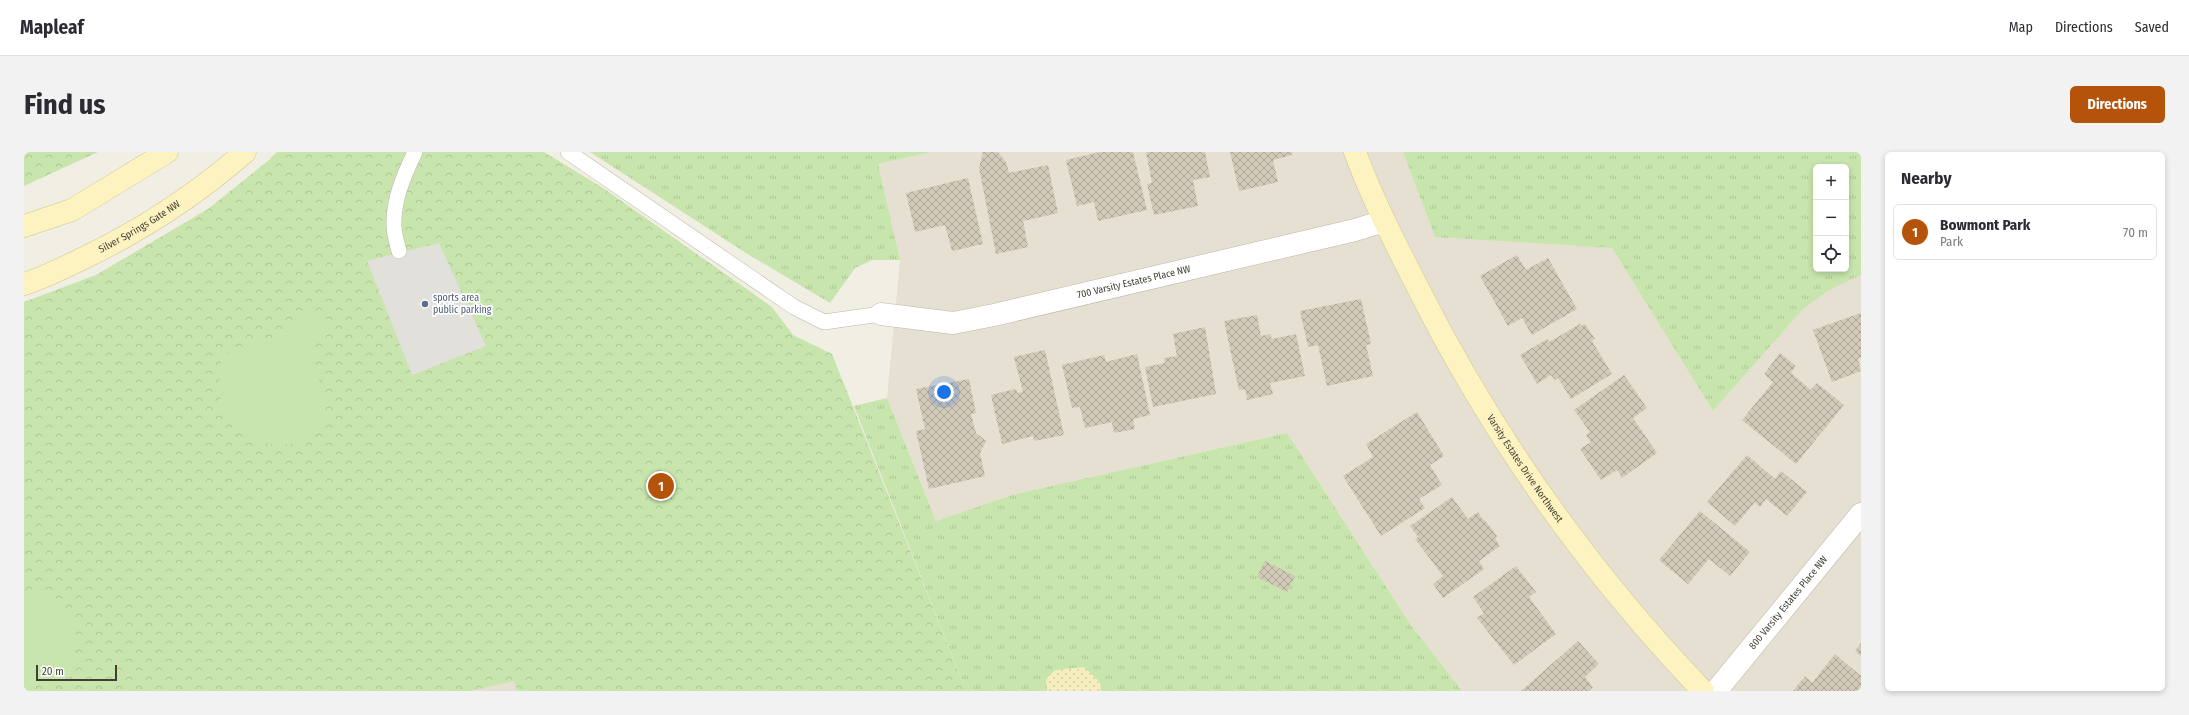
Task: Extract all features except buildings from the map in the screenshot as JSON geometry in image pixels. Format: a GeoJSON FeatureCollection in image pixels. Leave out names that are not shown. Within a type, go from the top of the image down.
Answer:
{"type":"FeatureCollection","features":[{"type":"Feature","properties":{"kind":"street"},"geometry":{"type":"LineString","coordinates":[[24,226],[72,210],[167,152]]}},
{"type":"Feature","properties":{"kind":"street","name":"Silver Springs Gate NW"},"geometry":{"type":"LineString","coordinates":[[24,284],[45,277],[130,235],[210,183],[245,152]]}},
{"type":"Feature","properties":{"kind":"street","name":"Varsity Estates Drive Northwest"},"geometry":{"type":"LineString","coordinates":[[1355,152],[1384,221],[1463,374],[1501,436],[1563,527],[1616,595],[1703,691]]}},
{"type":"Feature","properties":{"kind":"street","name":"700 Varsity Estates Place NW"},"geometry":{"type":"LineString","coordinates":[[881,314],[953,323],[994,315],[1384,221]]}},
{"type":"Feature","properties":{"kind":"street","name":"800 Varsity Estates Place NW"},"geometry":{"type":"LineString","coordinates":[[1716,691],[1861,514]]}},
{"type":"Feature","properties":{"kind":"lane"},"geometry":{"type":"LineString","coordinates":[[399,251],[394,228],[395,206],[403,178],[415,152]]}},
{"type":"Feature","properties":{"kind":"lane"},"geometry":{"type":"LineString","coordinates":[[568,152],[794,307],[824,322],[881,314]]}},
{"type":"Feature","properties":{"kind":"shaded area"},"geometry":{"type":"Polygon","coordinates":[[[931,152],[1403,152],[1435,237],[1612,248],[1713,411],[1802,310],[1829,290],[1861,275],[1861,691],[1462,691],[1410,624],[1287,433],[1012,495],[936,521],[887,398],[900,260],[878,164],[931,152]]]}},
{"type":"Feature","properties":{"kind":"shaded area","name":"sports area public parking"},"geometry":{"type":"Polygon","coordinates":[[[439,243],[486,346],[412,375],[367,261],[439,243]]]}},
{"type":"Feature","properties":{"kind":"shaded area"},"geometry":{"type":"Polygon","coordinates":[[[515,681],[520,691],[471,691],[515,681]]]}},
{"type":"Feature","properties":{"kind":"green space"},"geometry":{"type":"Polygon","coordinates":[[[24,152],[98,152],[24,186],[24,152]]]}},
{"type":"Feature","properties":{"kind":"green space"},"geometry":{"type":"Polygon","coordinates":[[[277,152],[544,152],[603,188],[772,307],[793,335],[832,354],[966,691],[517,691],[515,681],[471,691],[24,691],[24,302],[96,275],[208,209],[277,152]]]}},
{"type":"Feature","properties":{"kind":"green space"},"geometry":{"type":"Polygon","coordinates":[[[590,152],[931,152],[878,164],[900,260],[872,260],[855,268],[830,303],[746,253],[590,152]]]}},
{"type":"Feature","properties":{"kind":"green space"},"geometry":{"type":"Polygon","coordinates":[[[1403,152],[1861,152],[1861,275],[1829,290],[1802,310],[1713,411],[1612,248],[1435,237],[1403,152]]]}},
{"type":"Feature","properties":{"kind":"green space"},"geometry":{"type":"Polygon","coordinates":[[[312,309],[326,316],[328,329],[312,351],[325,408],[325,413],[319,427],[309,436],[297,442],[282,445],[268,444],[254,440],[241,433],[231,423],[226,415],[219,390],[222,355],[288,335],[303,315],[312,309]]]}},
{"type":"Feature","properties":{"kind":"green space"},"geometry":{"type":"Polygon","coordinates":[[[887,398],[936,521],[1012,495],[1287,433],[1410,624],[1462,691],[966,691],[854,406],[887,398]]]}},
{"type":"Feature","properties":{"kind":"green space"},"geometry":{"type":"Polygon","coordinates":[[[37,589],[59,602],[68,612],[75,630],[76,648],[70,677],[24,689],[24,590],[37,589]]]}},
{"type":"Feature","properties":{"kind":"sand"},"geometry":{"type":"Polygon","coordinates":[[[1084,667],[1100,682],[1101,691],[1047,691],[1046,679],[1055,670],[1084,667]]]}},
{"type":"Feature","properties":{"kind":"place","name":"sports area public parking"},"geometry":{"type":"Point","coordinates":[425,304]}},
{"type":"Feature","properties":{"kind":"place","name":"Bowmont Park"},"geometry":{"type":"Point","coordinates":[661,486]}}]}
